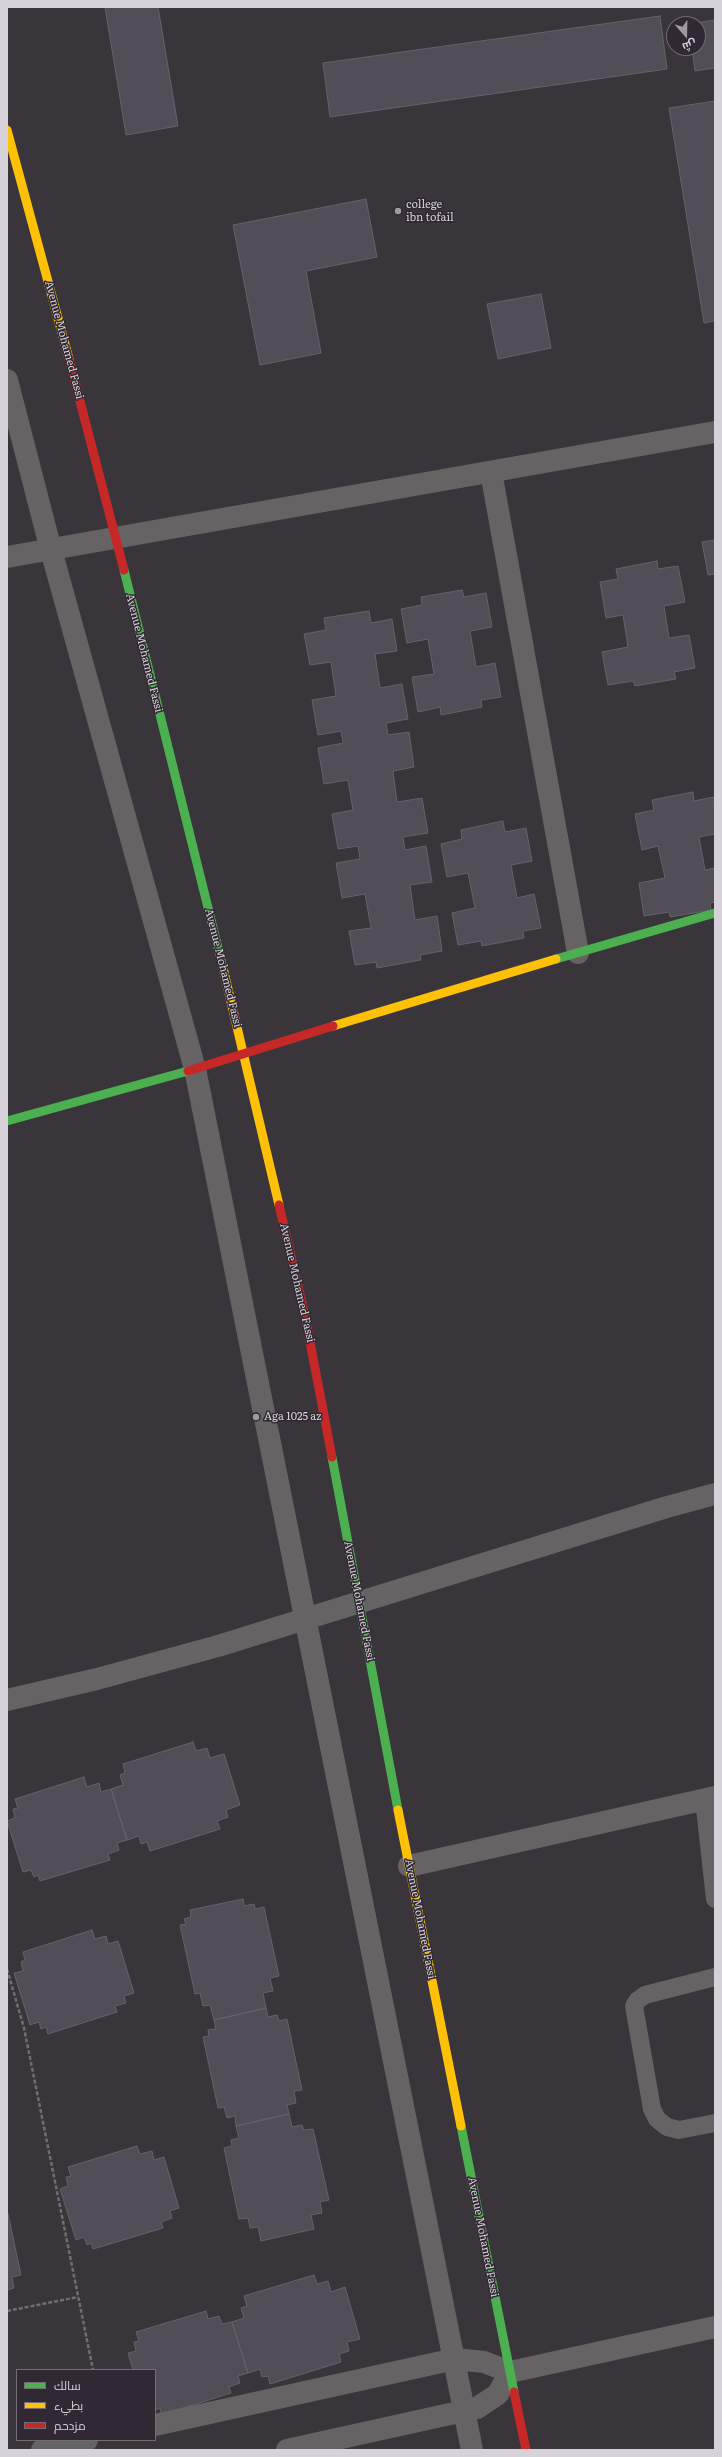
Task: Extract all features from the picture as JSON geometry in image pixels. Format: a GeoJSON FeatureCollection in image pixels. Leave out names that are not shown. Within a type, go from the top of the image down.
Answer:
{"type":"FeatureCollection","features":[{"type":"Feature","properties":{"kind":"street","name":"Avenue Mohamed Fassi"},"geometry":{"type":"LineString","coordinates":[[7,130],[116,538],[244,1054],[305,1316],[409,1866],[526,2450]]}},
{"type":"Feature","properties":{"kind":"street"},"geometry":{"type":"LineString","coordinates":[[7,380],[51,550],[195,1069],[455,2359],[472,2450]]}},
{"type":"Feature","properties":{"kind":"street"},"geometry":{"type":"LineString","coordinates":[[7,557],[715,432]]}},
{"type":"Feature","properties":{"kind":"street"},"geometry":{"type":"LineString","coordinates":[[491,472],[578,952]]}},
{"type":"Feature","properties":{"kind":"street"},"geometry":{"type":"LineString","coordinates":[[7,1121],[195,1069],[457,987],[715,912]]}},
{"type":"Feature","properties":{"kind":"street"},"geometry":{"type":"LineString","coordinates":[[7,1700],[97,1679],[210,1648],[667,1507],[715,1494]]}},
{"type":"Feature","properties":{"kind":"street"},"geometry":{"type":"LineString","coordinates":[[409,1866],[710,1798]]}},
{"type":"Feature","properties":{"kind":"street"},"geometry":{"type":"LineString","coordinates":[[156,2425],[455,2359],[484,2362],[510,2372],[715,2327]]}},
{"type":"Feature","properties":{"kind":"street"},"geometry":{"type":"LineString","coordinates":[[287,2450],[465,2412],[477,2408],[498,2394],[510,2372]]}},
{"type":"Feature","properties":{"kind":"street"},"geometry":{"type":"LineString","coordinates":[[42,2450],[82,2441]]}},
{"type":"Feature","properties":{"kind":"lane"},"geometry":{"type":"LineString","coordinates":[[710,1798],[715,1899]]}},
{"type":"Feature","properties":{"kind":"lane"},"geometry":{"type":"LineString","coordinates":[[715,1977],[645,1995],[638,2000],[634,2006],[652,2109],[657,2118],[667,2127],[679,2130],[715,2123]]}},
{"type":"Feature","properties":{"kind":"path"},"geometry":{"type":"LineString","coordinates":[[7,1969],[24,2028],[93,2369]]}},
{"type":"Feature","properties":{"kind":"path"},"geometry":{"type":"LineString","coordinates":[[7,2311],[78,2297]]}},
{"type":"Feature","properties":{"kind":"building"},"geometry":{"type":"Polygon","coordinates":[[[105,7],[158,7],[178,126],[126,135],[105,7]]]}},
{"type":"Feature","properties":{"kind":"building"},"geometry":{"type":"Polygon","coordinates":[[[660,16],[667,69],[330,117],[323,63],[660,16]]]}},
{"type":"Feature","properties":{"kind":"building"},"geometry":{"type":"Polygon","coordinates":[[[715,20],[715,68],[695,71],[693,56],[706,56],[706,21],[715,20]]]}},
{"type":"Feature","properties":{"kind":"building"},"geometry":{"type":"Polygon","coordinates":[[[715,101],[715,321],[704,323],[669,108],[715,101]]]}},
{"type":"Feature","properties":{"kind":"building"},"geometry":{"type":"Polygon","coordinates":[[[366,199],[377,257],[306,271],[321,353],[260,365],[233,225],[366,199]]]}},
{"type":"Feature","properties":{"kind":"building"},"geometry":{"type":"Polygon","coordinates":[[[541,294],[551,348],[498,359],[487,304],[541,294]]]}},
{"type":"Feature","properties":{"kind":"building"},"geometry":{"type":"Polygon","coordinates":[[[715,540],[715,574],[708,575],[702,542],[715,540]]]}},
{"type":"Feature","properties":{"kind":"building"},"geometry":{"type":"Polygon","coordinates":[[[657,561],[658,569],[678,566],[685,602],[664,606],[669,638],[689,635],[695,668],[674,672],[676,679],[635,686],[633,681],[608,685],[602,652],[628,647],[623,615],[606,618],[600,582],[618,579],[616,569],[657,561]]]}},
{"type":"Feature","properties":{"kind":"building"},"geometry":{"type":"Polygon","coordinates":[[[462,590],[464,597],[486,593],[492,627],[470,631],[476,667],[495,663],[501,697],[481,700],[482,707],[441,715],[440,707],[418,712],[412,677],[434,674],[428,639],[407,643],[401,609],[422,605],[421,597],[462,590]]]}},
{"type":"Feature","properties":{"kind":"building"},"geometry":{"type":"Polygon","coordinates":[[[369,611],[371,623],[392,619],[397,651],[375,654],[380,688],[402,684],[408,719],[386,723],[388,735],[409,732],[414,767],[393,771],[397,802],[422,798],[428,833],[403,837],[405,850],[426,846],[432,882],[410,885],[415,920],[437,916],[442,951],[420,955],[421,960],[377,968],[376,962],[355,965],[349,931],[371,928],[365,894],[342,898],[336,863],[360,859],[358,846],[338,849],[332,814],[353,810],[348,780],[324,784],[318,748],[343,743],[341,731],[318,735],[312,700],[336,696],[331,662],[310,665],[304,634],[326,630],[324,618],[369,611]]]}},
{"type":"Feature","properties":{"kind":"building"},"geometry":{"type":"Polygon","coordinates":[[[693,792],[694,801],[714,797],[715,834],[699,837],[705,870],[715,868],[715,902],[710,903],[711,910],[670,917],[669,912],[644,916],[639,883],[665,878],[658,846],[642,850],[635,814],[654,810],[652,800],[693,792]]]}},
{"type":"Feature","properties":{"kind":"building"},"geometry":{"type":"Polygon","coordinates":[[[503,821],[505,832],[526,828],[532,861],[511,865],[517,898],[534,894],[541,928],[523,931],[524,938],[482,946],[481,941],[458,945],[452,913],[475,908],[468,873],[447,877],[441,844],[462,839],[461,830],[503,821]]]}},
{"type":"Feature","properties":{"kind":"building"},"geometry":{"type":"Polygon","coordinates":[[[193,1742],[196,1751],[207,1748],[210,1758],[224,1754],[240,1805],[226,1810],[228,1817],[217,1821],[220,1829],[150,1851],[147,1842],[141,1844],[139,1836],[127,1840],[111,1789],[123,1785],[120,1775],[125,1773],[123,1764],[193,1742]]]}},
{"type":"Feature","properties":{"kind":"building"},"geometry":{"type":"Polygon","coordinates":[[[84,1777],[87,1787],[99,1783],[101,1792],[111,1789],[127,1840],[117,1843],[119,1850],[108,1854],[110,1860],[40,1881],[38,1875],[34,1877],[31,1870],[23,1872],[7,1821],[15,1818],[13,1809],[18,1808],[15,1799],[84,1777]]]}},
{"type":"Feature","properties":{"kind":"building"},"geometry":{"type":"Polygon","coordinates":[[[243,1899],[244,1906],[254,1904],[255,1909],[264,1907],[279,1976],[270,1978],[273,1991],[263,1993],[266,2008],[214,2020],[210,2005],[203,2006],[200,1993],[195,1994],[180,1925],[186,1924],[184,1919],[191,1917],[190,1910],[243,1899]]]}},
{"type":"Feature","properties":{"kind":"building"},"geometry":{"type":"Polygon","coordinates":[[[92,1930],[95,1939],[106,1936],[108,1944],[118,1941],[134,1993],[124,1996],[126,2003],[115,2006],[117,2012],[48,2034],[46,2027],[41,2029],[39,2022],[30,2025],[14,1973],[23,1971],[21,1962],[25,1960],[23,1952],[92,1930]]]}},
{"type":"Feature","properties":{"kind":"building"},"geometry":{"type":"Polygon","coordinates":[[[266,2008],[268,2017],[277,2015],[279,2021],[287,2019],[302,2090],[294,2091],[296,2103],[287,2105],[289,2114],[236,2126],[235,2116],[227,2118],[224,2107],[218,2108],[203,2037],[209,2036],[208,2030],[216,2029],[214,2020],[266,2008]]]}},
{"type":"Feature","properties":{"kind":"building"},"geometry":{"type":"Polygon","coordinates":[[[289,2114],[292,2127],[302,2125],[304,2130],[313,2129],[329,2200],[320,2202],[322,2213],[311,2215],[314,2229],[261,2241],[258,2227],[250,2228],[248,2218],[239,2219],[224,2148],[232,2146],[231,2140],[239,2138],[236,2126],[289,2114]]]}},
{"type":"Feature","properties":{"kind":"building"},"geometry":{"type":"Polygon","coordinates":[[[137,2146],[140,2154],[152,2151],[154,2160],[164,2157],[179,2208],[170,2211],[172,2218],[161,2222],[163,2228],[93,2249],[91,2243],[87,2245],[84,2237],[76,2240],[60,2189],[68,2186],[66,2177],[71,2176],[68,2167],[137,2146]]]}},
{"type":"Feature","properties":{"kind":"building"},"geometry":{"type":"Polygon","coordinates":[[[7,2209],[21,2275],[12,2277],[14,2288],[7,2290],[7,2209]]]}},
{"type":"Feature","properties":{"kind":"building"},"geometry":{"type":"Polygon","coordinates":[[[314,2275],[317,2284],[328,2281],[331,2292],[345,2287],[360,2339],[347,2342],[349,2351],[339,2354],[341,2362],[270,2384],[268,2376],[262,2377],[260,2369],[248,2373],[232,2322],[244,2318],[241,2308],[247,2306],[244,2296],[314,2275]]]}},
{"type":"Feature","properties":{"kind":"building"},"geometry":{"type":"Polygon","coordinates":[[[206,2311],[208,2319],[219,2316],[222,2324],[232,2322],[248,2373],[238,2376],[240,2383],[229,2387],[231,2393],[161,2415],[160,2408],[156,2410],[156,2369],[133,2369],[128,2353],[136,2351],[134,2342],[139,2341],[136,2332],[206,2311]]]}},
{"type":"Feature","properties":{"kind":"traffic: fast"},"geometry":{"type":"LineString","coordinates":[[124,570],[224,972]]}},
{"type":"Feature","properties":{"kind":"traffic: fast"},"geometry":{"type":"LineString","coordinates":[[556,959],[715,913]]}},
{"type":"Feature","properties":{"kind":"traffic: fast"},"geometry":{"type":"LineString","coordinates":[[7,1121],[188,1071]]}},
{"type":"Feature","properties":{"kind":"traffic: fast"},"geometry":{"type":"LineString","coordinates":[[332,1457],[398,1810]]}},
{"type":"Feature","properties":{"kind":"traffic: fast"},"geometry":{"type":"LineString","coordinates":[[461,2126],[514,2392]]}},
{"type":"Feature","properties":{"kind":"traffic: slow"},"geometry":{"type":"LineString","coordinates":[[7,130],[69,359]]}},
{"type":"Feature","properties":{"kind":"traffic: slow"},"geometry":{"type":"LineString","coordinates":[[333,1026],[556,959]]}},
{"type":"Feature","properties":{"kind":"traffic: slow"},"geometry":{"type":"LineString","coordinates":[[224,972],[279,1205]]}},
{"type":"Feature","properties":{"kind":"traffic: slow"},"geometry":{"type":"LineString","coordinates":[[398,1810],[461,2126]]}},
{"type":"Feature","properties":{"kind":"traffic: jam"},"geometry":{"type":"LineString","coordinates":[[69,359],[124,570]]}},
{"type":"Feature","properties":{"kind":"traffic: jam"},"geometry":{"type":"LineString","coordinates":[[188,1071],[333,1026]]}},
{"type":"Feature","properties":{"kind":"traffic: jam"},"geometry":{"type":"LineString","coordinates":[[279,1205],[305,1316],[332,1457]]}},
{"type":"Feature","properties":{"kind":"traffic: jam"},"geometry":{"type":"LineString","coordinates":[[514,2392],[526,2450]]}},
{"type":"Feature","properties":{"kind":"place","name":"college ibn tofail"},"geometry":{"type":"Point","coordinates":[398,211]}},
{"type":"Feature","properties":{"kind":"place","name":"Aga 1025 az"},"geometry":{"type":"Point","coordinates":[256,1417]}}]}
